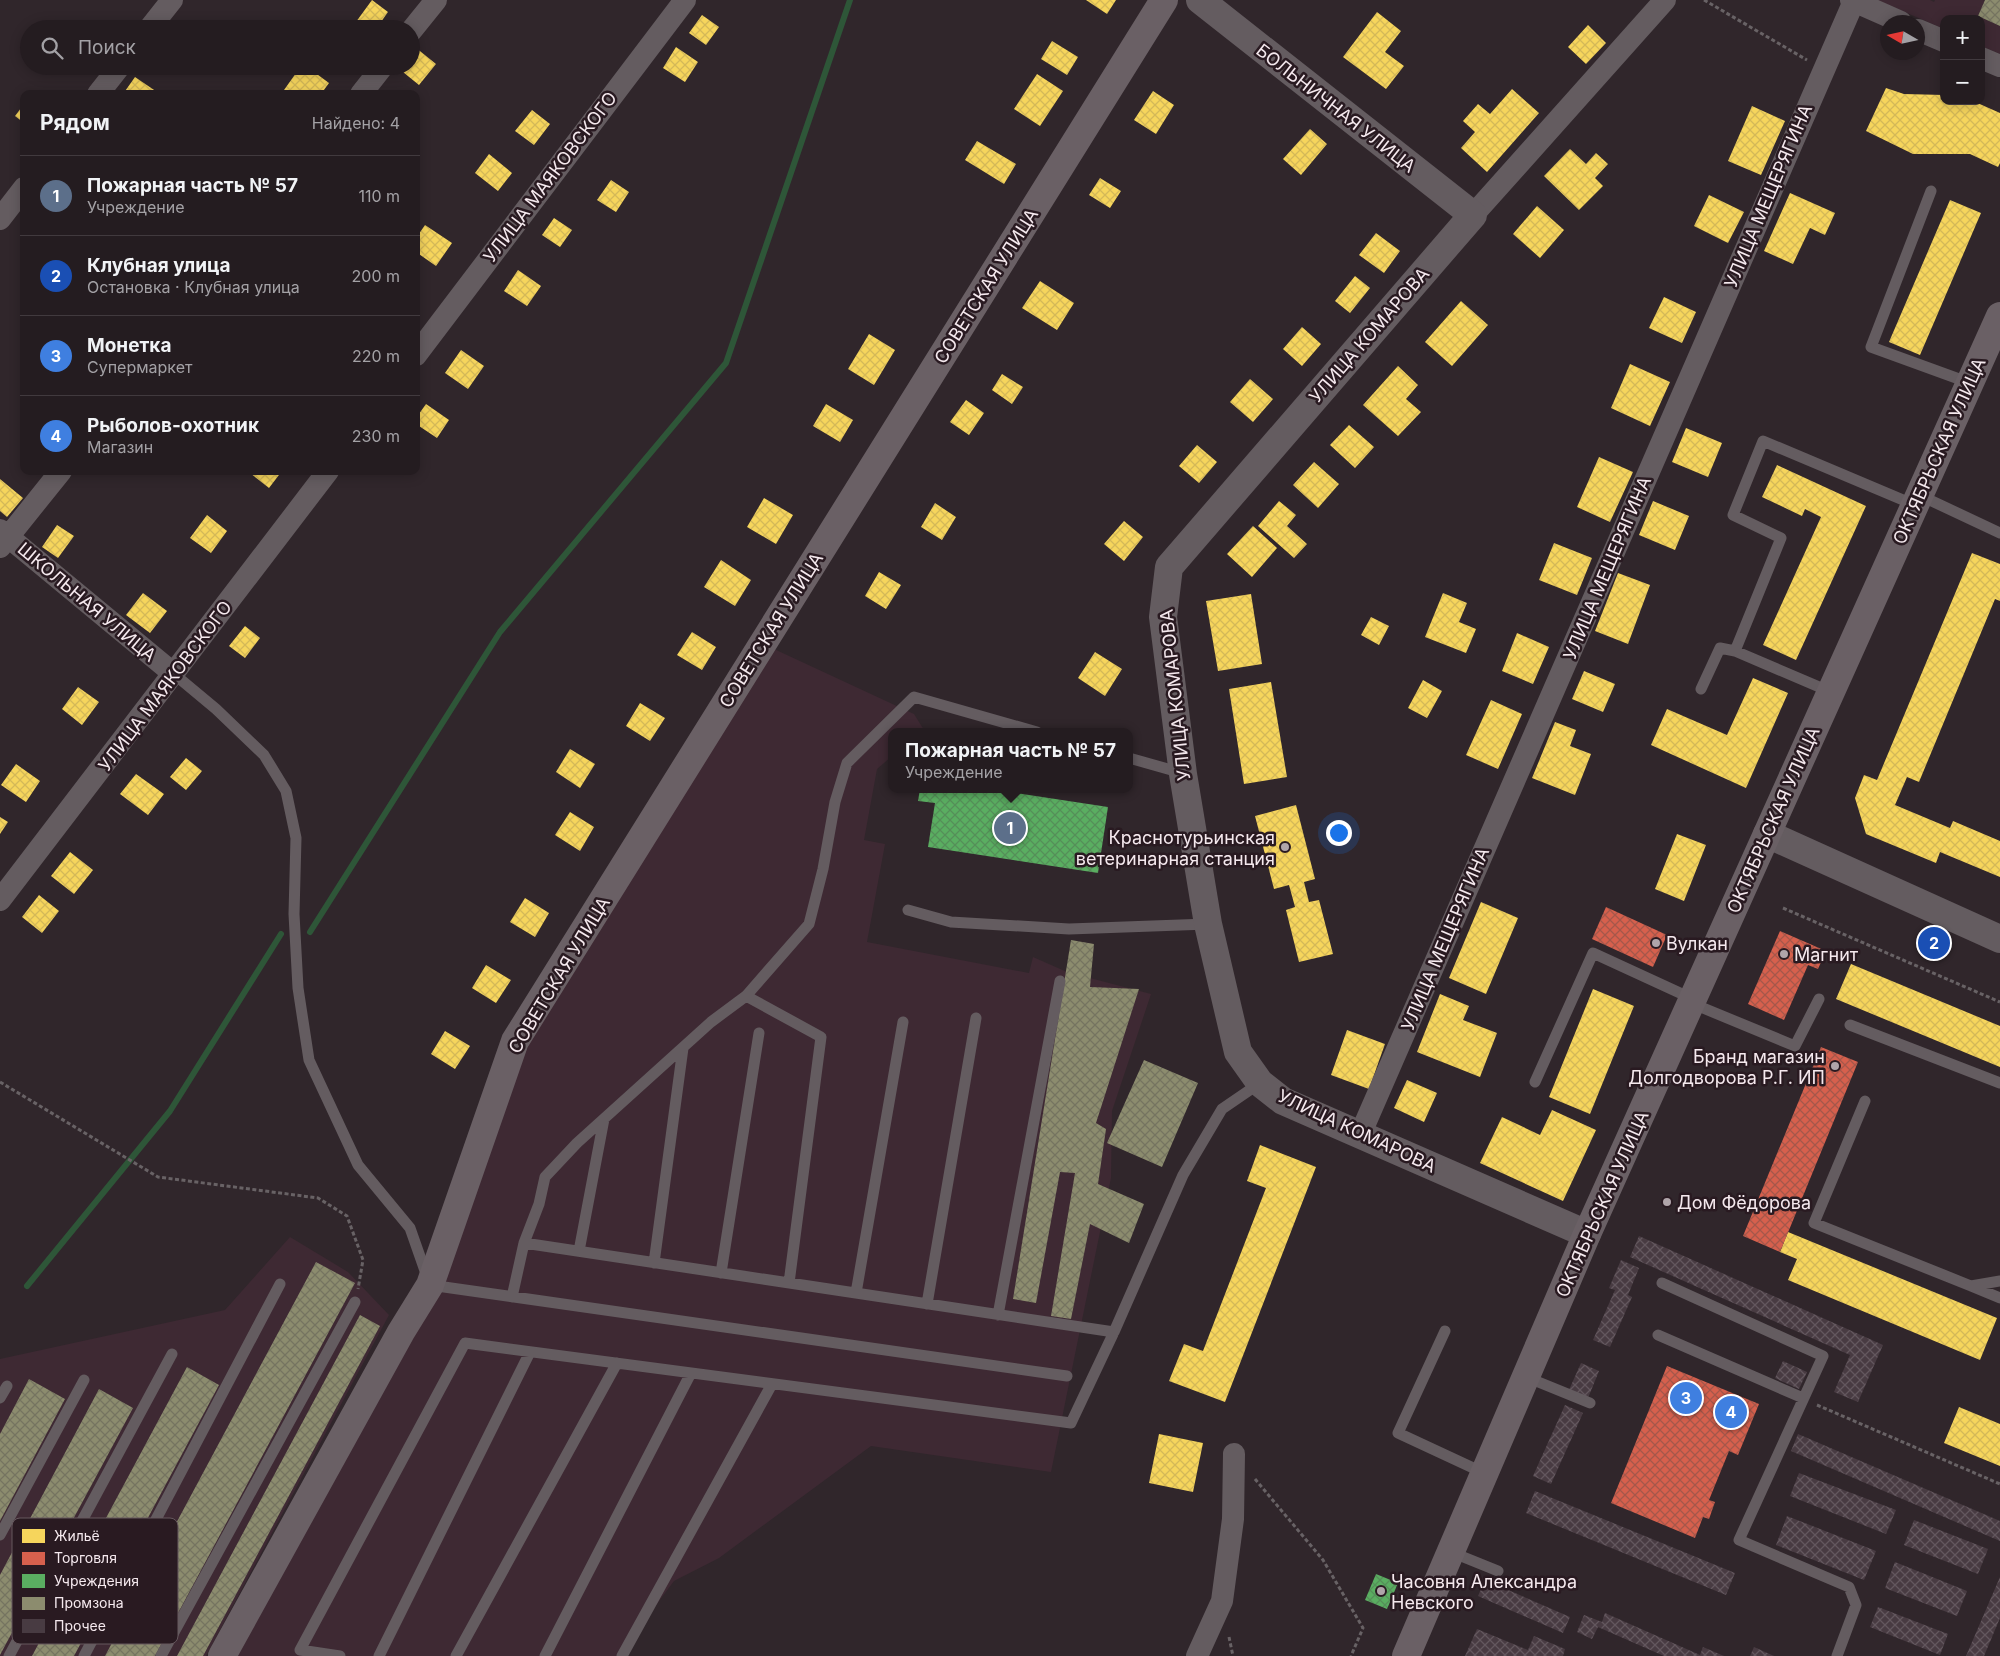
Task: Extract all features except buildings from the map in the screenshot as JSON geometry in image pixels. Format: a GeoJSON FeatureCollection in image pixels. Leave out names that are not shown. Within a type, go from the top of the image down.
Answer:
{"type":"FeatureCollection","features":[{"type":"Feature","properties":{"kind":"main road","name":"СОВЕТСКАЯ УЛИЦА"},"geometry":{"type":"LineString","coordinates":[[222,1656],[401,1332],[430,1285],[515,1041],[1164,0]]}},
{"type":"Feature","properties":{"kind":"main road","name":"ОКТЯБРЬСКАЯ УЛИЦА"},"geometry":{"type":"LineString","coordinates":[[1406,1656],[1587,1234],[2000,316]]}},
{"type":"Feature","properties":{"kind":"street"},"geometry":{"type":"LineString","coordinates":[[156,20],[172,0]]}},
{"type":"Feature","properties":{"kind":"street"},"geometry":{"type":"LineString","coordinates":[[420,20],[436,0]]}},
{"type":"Feature","properties":{"kind":"street","name":"УЛИЦА МАЯКОВСКОГО"},"geometry":{"type":"LineString","coordinates":[[420,350],[685,0]]}},
{"type":"Feature","properties":{"kind":"street","name":"БОЛЬНИЧНАЯ УЛИЦА"},"geometry":{"type":"LineString","coordinates":[[1200,0],[1473,215]]}},
{"type":"Feature","properties":{"kind":"street","name":"УЛИЦА КОМАРОВА"},"geometry":{"type":"LineString","coordinates":[[1587,1234],[1283,1101],[1260,1083],[1238,1052],[1208,924],[1183,774],[1163,617],[1169,566],[1473,215],[1665,0]]}},
{"type":"Feature","properties":{"kind":"street"},"geometry":{"type":"LineString","coordinates":[[1852,1],[1885,15]]}},
{"type":"Feature","properties":{"kind":"street","name":"УЛИЦА МЕЩЕРЯГИНА"},"geometry":{"type":"LineString","coordinates":[[1360,1135],[1852,1]]}},
{"type":"Feature","properties":{"kind":"street"},"geometry":{"type":"LineString","coordinates":[[1925,33],[1940,39]]}},
{"type":"Feature","properties":{"kind":"street"},"geometry":{"type":"LineString","coordinates":[[1985,60],[2000,66]]}},
{"type":"Feature","properties":{"kind":"street"},"geometry":{"type":"LineString","coordinates":[[101,90],[113,75]]}},
{"type":"Feature","properties":{"kind":"street"},"geometry":{"type":"LineString","coordinates":[[365,90],[376,75]]}},
{"type":"Feature","properties":{"kind":"street"},"geometry":{"type":"LineString","coordinates":[[0,219],[20,193]]}},
{"type":"Feature","properties":{"kind":"street"},"geometry":{"type":"LineString","coordinates":[[3,538],[58,475]]}},
{"type":"Feature","properties":{"kind":"street","name":"УЛИЦА МАЯКОВСКОГО"},"geometry":{"type":"LineString","coordinates":[[0,900],[325,475]]}},
{"type":"Feature","properties":{"kind":"street","name":"ШКОЛЬНАЯ УЛИЦА"},"geometry":{"type":"LineString","coordinates":[[3,538],[174,674]]}},
{"type":"Feature","properties":{"kind":"street"},"geometry":{"type":"LineString","coordinates":[[1767,834],[2000,940]]}},
{"type":"Feature","properties":{"kind":"street"},"geometry":{"type":"LineString","coordinates":[[1197,1656],[1222,1601],[1233,1519],[1234,1454]]}},
{"type":"Feature","properties":{"kind":"lane"},"geometry":{"type":"LineString","coordinates":[[1931,191],[1871,347],[1970,382]]}},
{"type":"Feature","properties":{"kind":"lane"},"geometry":{"type":"LineString","coordinates":[[1735,651],[1781,538],[1733,515],[1763,441],[2000,533]]}},
{"type":"Feature","properties":{"kind":"lane"},"geometry":{"type":"LineString","coordinates":[[1701,689],[1720,648],[1735,651],[1831,692]]}},
{"type":"Feature","properties":{"kind":"lane"},"geometry":{"type":"LineString","coordinates":[[174,674],[216,709],[264,756],[286,792],[296,838],[294,914],[298,988],[309,1060],[358,1165],[410,1228],[430,1285],[1067,1376]]}},
{"type":"Feature","properties":{"kind":"lane"},"geometry":{"type":"LineString","coordinates":[[512,1296],[524,1243],[539,1204],[545,1177],[577,1143],[711,1022],[746,996],[809,924],[835,802],[847,763],[914,697],[1023,728]]}},
{"type":"Feature","properties":{"kind":"lane"},"geometry":{"type":"LineString","coordinates":[[1133,759],[1183,774]]}},
{"type":"Feature","properties":{"kind":"lane"},"geometry":{"type":"LineString","coordinates":[[908,910],[951,922],[1069,929],[1208,924]]}},
{"type":"Feature","properties":{"kind":"lane"},"geometry":{"type":"LineString","coordinates":[[1535,1082],[1592,953],[1692,1001],[1795,1046],[1819,999]]}},
{"type":"Feature","properties":{"kind":"lane"},"geometry":{"type":"LineString","coordinates":[[998,1315],[1060,982]]}},
{"type":"Feature","properties":{"kind":"lane"},"geometry":{"type":"LineString","coordinates":[[746,996],[822,1037],[789,1283]]}},
{"type":"Feature","properties":{"kind":"lane"},"geometry":{"type":"LineString","coordinates":[[927,1304],[976,1018]]}},
{"type":"Feature","properties":{"kind":"lane"},"geometry":{"type":"LineString","coordinates":[[856,1293],[903,1022]]}},
{"type":"Feature","properties":{"kind":"lane"},"geometry":{"type":"LineString","coordinates":[[1850,1025],[2000,1083]]}},
{"type":"Feature","properties":{"kind":"lane"},"geometry":{"type":"LineString","coordinates":[[721,1273],[759,1033]]}},
{"type":"Feature","properties":{"kind":"lane"},"geometry":{"type":"LineString","coordinates":[[654,1263],[683,1048]]}},
{"type":"Feature","properties":{"kind":"lane"},"geometry":{"type":"LineString","coordinates":[[340,1656],[300,1650],[465,1343],[1070,1423],[1114,1332],[1183,1175],[1222,1109],[1260,1083]]}},
{"type":"Feature","properties":{"kind":"lane"},"geometry":{"type":"LineString","coordinates":[[1865,1101],[1814,1223],[2000,1298]]}},
{"type":"Feature","properties":{"kind":"lane"},"geometry":{"type":"LineString","coordinates":[[579,1251],[604,1119]]}},
{"type":"Feature","properties":{"kind":"lane"},"geometry":{"type":"LineString","coordinates":[[524,1243],[1114,1332]]}},
{"type":"Feature","properties":{"kind":"lane"},"geometry":{"type":"LineString","coordinates":[[1971,1286],[2000,1281]]}},
{"type":"Feature","properties":{"kind":"lane"},"geometry":{"type":"LineString","coordinates":[[1662,1283],[1823,1356],[1739,1540],[1849,1587],[1856,1605],[1837,1656]]}},
{"type":"Feature","properties":{"kind":"lane"},"geometry":{"type":"LineString","coordinates":[[157,1518],[280,1284]]}},
{"type":"Feature","properties":{"kind":"lane"},"geometry":{"type":"LineString","coordinates":[[178,1625],[355,1302]]}},
{"type":"Feature","properties":{"kind":"lane"},"geometry":{"type":"LineString","coordinates":[[1445,1331],[1398,1433],[1484,1473]]}},
{"type":"Feature","properties":{"kind":"lane"},"geometry":{"type":"LineString","coordinates":[[1658,1335],[1803,1398]]}},
{"type":"Feature","properties":{"kind":"lane"},"geometry":{"type":"LineString","coordinates":[[379,1656],[530,1352]]}},
{"type":"Feature","properties":{"kind":"lane"},"geometry":{"type":"LineString","coordinates":[[83,1518],[172,1354]]}},
{"type":"Feature","properties":{"kind":"lane"},"geometry":{"type":"LineString","coordinates":[[456,1656],[616,1363]]}},
{"type":"Feature","properties":{"kind":"lane"},"geometry":{"type":"LineString","coordinates":[[546,1656],[691,1373]]}},
{"type":"Feature","properties":{"kind":"lane"},"geometry":{"type":"LineString","coordinates":[[1526,1377],[1590,1403]]}},
{"type":"Feature","properties":{"kind":"lane"},"geometry":{"type":"LineString","coordinates":[[0,1535],[84,1380]]}},
{"type":"Feature","properties":{"kind":"lane"},"geometry":{"type":"LineString","coordinates":[[622,1656],[772,1384]]}},
{"type":"Feature","properties":{"kind":"lane"},"geometry":{"type":"LineString","coordinates":[[0,1398],[7,1386]]}},
{"type":"Feature","properties":{"kind":"lane"},"geometry":{"type":"LineString","coordinates":[[1450,1552],[1498,1571]]}},
{"type":"Feature","properties":{"kind":"lane"},"geometry":{"type":"LineString","coordinates":[[9,1656],[15,1644]]}},
{"type":"Feature","properties":{"kind":"lane"},"geometry":{"type":"LineString","coordinates":[[84,1656],[90,1644]]}},
{"type":"Feature","properties":{"kind":"lane"},"geometry":{"type":"LineString","coordinates":[[161,1656],[168,1644]]}},
{"type":"Feature","properties":{"kind":"path"},"geometry":{"type":"LineString","coordinates":[[1704,0],[1823,70]]}},
{"type":"Feature","properties":{"kind":"path"},"geometry":{"type":"LineString","coordinates":[[1784,908],[2000,1002]]}},
{"type":"Feature","properties":{"kind":"path"},"geometry":{"type":"LineString","coordinates":[[0,1082],[158,1176],[318,1198],[347,1216],[363,1260],[355,1302]]}},
{"type":"Feature","properties":{"kind":"path"},"geometry":{"type":"LineString","coordinates":[[1803,1398],[2000,1484]]}},
{"type":"Feature","properties":{"kind":"path"},"geometry":{"type":"LineString","coordinates":[[1234,1454],[1323,1560],[1363,1628],[1351,1656]]}},
{"type":"Feature","properties":{"kind":"shaded area"},"geometry":{"type":"Polygon","coordinates":[[[1877,0],[1985,1],[1978,15],[1940,15],[1940,27],[1925,21],[1925,15],[1912,15],[1877,0]]]}},
{"type":"Feature","properties":{"kind":"shaded area"},"geometry":{"type":"Polygon","coordinates":[[[1985,19],[2000,26],[2000,54],[1985,48],[1985,19]]]}},
{"type":"Feature","properties":{"kind":"shaded area"},"geometry":{"type":"Polygon","coordinates":[[[774,649],[914,714],[923,728],[888,728],[888,760],[877,769],[864,840],[885,844],[867,942],[1029,973],[1033,957],[1067,972],[1151,994],[1112,1111],[1111,1178],[1051,1472],[871,1446],[719,1558],[674,1581],[618,1656],[236,1656],[416,1317],[525,1043],[774,649]]]}},
{"type":"Feature","properties":{"kind":"shaded area"},"geometry":{"type":"Polygon","coordinates":[[[290,1237],[348,1272],[389,1315],[206,1656],[0,1656],[0,1359],[225,1310],[290,1237]]]}},
{"type":"Feature","properties":{"kind":"waterway"},"geometry":{"type":"LineString","coordinates":[[310,932],[500,632],[726,363],[850,0]]}},
{"type":"Feature","properties":{"kind":"waterway"},"geometry":{"type":"LineString","coordinates":[[27,1286],[170,1111],[281,934]]}},
{"type":"Feature","properties":{"kind":"place","name":"Пожарная часть № 57"},"geometry":{"type":"Point","coordinates":[1010,828]}},
{"type":"Feature","properties":{"kind":"place","name":"Краснотурьинская ветеринарная станция"},"geometry":{"type":"Point","coordinates":[1285,847]}},
{"type":"Feature","properties":{"kind":"place","name":"Вулкан"},"geometry":{"type":"Point","coordinates":[1656,943]}},
{"type":"Feature","properties":{"kind":"place","name":"Клубная улица"},"geometry":{"type":"Point","coordinates":[1934,943]}},
{"type":"Feature","properties":{"kind":"place","name":"Магнит"},"geometry":{"type":"Point","coordinates":[1784,954]}},
{"type":"Feature","properties":{"kind":"place","name":"Бранд магазин Долгодворова Р.Г. ИП"},"geometry":{"type":"Point","coordinates":[1835,1066]}},
{"type":"Feature","properties":{"kind":"place","name":"Дом Фёдорова"},"geometry":{"type":"Point","coordinates":[1667,1202]}},
{"type":"Feature","properties":{"kind":"place","name":"Монетка"},"geometry":{"type":"Point","coordinates":[1686,1398]}},
{"type":"Feature","properties":{"kind":"place","name":"Рыболов-охотник"},"geometry":{"type":"Point","coordinates":[1731,1412]}},
{"type":"Feature","properties":{"kind":"place","name":"Часовня Александра Невского"},"geometry":{"type":"Point","coordinates":[1381,1591]}}]}
